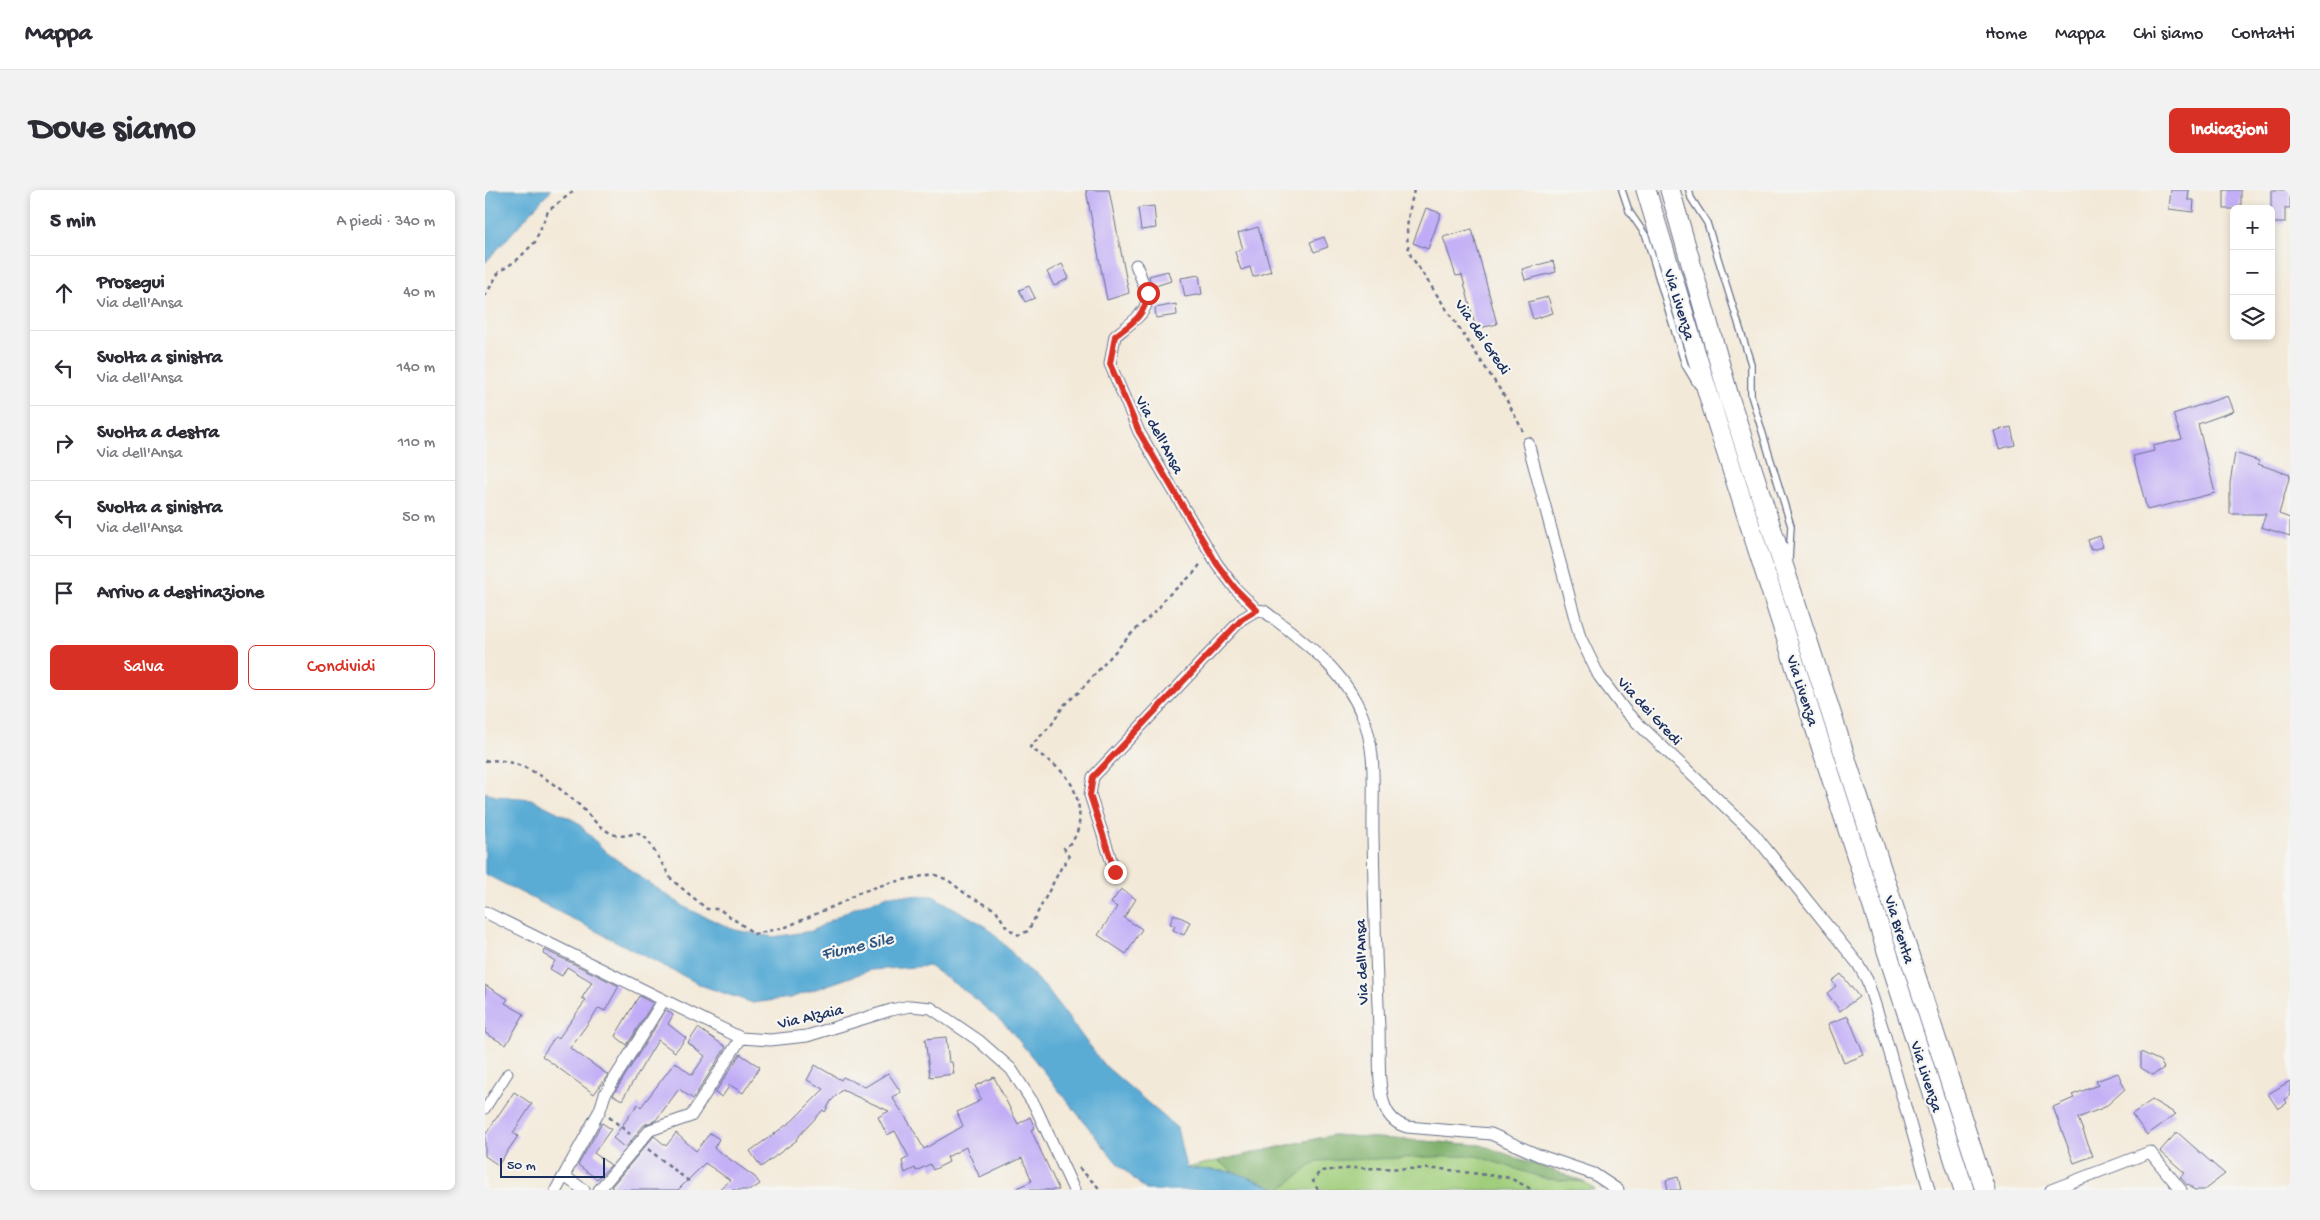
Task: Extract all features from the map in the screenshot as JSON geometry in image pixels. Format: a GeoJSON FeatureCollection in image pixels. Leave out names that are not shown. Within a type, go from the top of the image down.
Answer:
{"type":"FeatureCollection","features":[{"type":"Feature","properties":{"kind":"highway","name":"Via Livenza"},"geometry":{"type":"LineString","coordinates":[[1645,190],[1964,1190]]}},
{"type":"Feature","properties":{"kind":"highway","name":"Via Livenza"},"geometry":{"type":"LineString","coordinates":[[1670,190],[1731,400],[1881,867]]}},
{"type":"Feature","properties":{"kind":"highway","name":"Via Brenta"},"geometry":{"type":"LineString","coordinates":[[1881,867],[1920,990]]}},
{"type":"Feature","properties":{"kind":"highway","name":"Via Livenza"},"geometry":{"type":"LineString","coordinates":[[1920,990],[1985,1190]]}},
{"type":"Feature","properties":{"kind":"street","name":"Via dell'Ansa"},"geometry":{"type":"LineString","coordinates":[[1136,266],[1148,293],[1146,306],[1137,319],[1115,336],[1110,364],[1139,432],[1225,576],[1257,610],[1265,612],[1328,663],[1349,690],[1367,726],[1372,756],[1375,939],[1381,1078],[1384,1101],[1389,1114],[1397,1123],[1407,1127],[1491,1134],[1538,1155],[1594,1174],[1618,1190]]}},
{"type":"Feature","properties":{"kind":"street","name":"Via dei Gredi"},"geometry":{"type":"LineString","coordinates":[[1528,443],[1573,615],[1591,663],[1608,690],[1627,713],[1754,834],[1858,964],[1867,980],[1885,1036],[1929,1190]]}},
{"type":"Feature","properties":{"kind":"street"},"geometry":{"type":"LineString","coordinates":[[1115,872],[1090,795],[1093,777],[1242,619],[1257,610]]}},
{"type":"Feature","properties":{"kind":"street","name":"Via Alzaia"},"geometry":{"type":"LineString","coordinates":[[485,912],[741,1038],[770,1040],[807,1036],[891,1010],[910,1006],[931,1008],[978,1040],[1011,1069],[1035,1106],[1074,1190]]}},
{"type":"Feature","properties":{"kind":"street"},"geometry":{"type":"LineString","coordinates":[[556,1190],[600,1110],[605,1094],[663,1001]]}},
{"type":"Feature","properties":{"kind":"street"},"geometry":{"type":"LineString","coordinates":[[599,1190],[650,1130],[691,1116],[741,1038]]}},
{"type":"Feature","properties":{"kind":"street"},"geometry":{"type":"LineString","coordinates":[[485,1109],[508,1073]]}},
{"type":"Feature","properties":{"kind":"street"},"geometry":{"type":"LineString","coordinates":[[2051,1190],[2150,1152],[2181,1190]]}},
{"type":"Feature","properties":{"kind":"street"},"geometry":{"type":"LineString","coordinates":[[564,1176],[584,1190]]}},
{"type":"Feature","properties":{"kind":"lane"},"geometry":{"type":"LineString","coordinates":[[1622,190],[1629,211],[1646,236],[1685,365],[1714,411]]}},
{"type":"Feature","properties":{"kind":"lane"},"geometry":{"type":"LineString","coordinates":[[1689,190],[1691,198],[1707,224],[1751,364],[1751,395],[1791,526],[1789,578]]}},
{"type":"Feature","properties":{"kind":"path"},"geometry":{"type":"LineString","coordinates":[[485,296],[499,272],[517,260],[535,242],[548,211],[575,190]]}},
{"type":"Feature","properties":{"kind":"path","name":"Via dei Gredi"},"geometry":{"type":"LineString","coordinates":[[1414,190],[1407,226],[1407,242],[1411,256],[1505,397],[1528,443]]}},
{"type":"Feature","properties":{"kind":"path"},"geometry":{"type":"LineString","coordinates":[[485,761],[509,762],[538,774],[561,790],[592,819],[611,833],[621,836],[637,833],[647,839],[672,880],[707,909],[719,909],[755,934],[786,928],[841,903],[858,893],[889,883],[933,874],[948,880],[967,895],[996,910],[1007,928],[1019,935],[1028,931],[1061,868],[1069,857],[1064,848],[1073,840],[1079,814],[1071,783],[1061,771],[1030,747],[1052,724],[1064,704],[1079,692],[1129,635],[1159,608],[1164,599],[1193,574],[1209,552]]}},
{"type":"Feature","properties":{"kind":"path"},"geometry":{"type":"LineString","coordinates":[[1318,1190],[1313,1181],[1320,1171],[1356,1168],[1441,1169],[1510,1178],[1533,1190]]}},
{"type":"Feature","properties":{"kind":"green space"},"geometry":{"type":"Polygon","coordinates":[[[1333,1135],[1481,1145],[1585,1182],[1595,1190],[1280,1190],[1234,1172],[1186,1168],[1333,1135]]]}},
{"type":"Feature","properties":{"kind":"green space"},"geometry":{"type":"Polygon","coordinates":[[[1333,1135],[1481,1145],[1585,1182],[1547,1179],[1476,1156],[1429,1157],[1317,1161],[1280,1190],[1234,1172],[1218,1161],[1333,1135]]]}},
{"type":"Feature","properties":{"kind":"water"},"geometry":{"type":"Polygon","coordinates":[[[485,190],[551,190],[485,263],[485,190]]]}},
{"type":"Feature","properties":{"kind":"water","name":"Fiume Sile"},"geometry":{"type":"Polygon","coordinates":[[[485,792],[495,796],[531,799],[577,822],[606,852],[646,881],[688,909],[735,930],[773,937],[812,931],[851,909],[891,895],[933,896],[987,927],[1046,988],[1103,1064],[1177,1128],[1186,1168],[1234,1172],[1280,1190],[1146,1190],[1117,1163],[1008,1027],[968,993],[929,966],[871,970],[790,998],[753,1003],[703,986],[485,874],[485,792]]]}},
{"type":"Feature","properties":{"kind":"building"},"geometry":{"type":"Polygon","coordinates":[[[1086,190],[1109,190],[1129,293],[1107,300],[1086,190]]]}},
{"type":"Feature","properties":{"kind":"building"},"geometry":{"type":"Polygon","coordinates":[[[2171,190],[2189,190],[2188,200],[2194,200],[2193,212],[2169,209],[2171,190]]]}},
{"type":"Feature","properties":{"kind":"building"},"geometry":{"type":"Polygon","coordinates":[[[2224,190],[2241,190],[2241,205],[2230,205],[2230,209],[2224,209],[2224,190]]]}},
{"type":"Feature","properties":{"kind":"building"},"geometry":{"type":"Polygon","coordinates":[[[2271,190],[2290,190],[2290,208],[2285,208],[2285,223],[2275,223],[2275,205],[2271,205],[2271,190]]]}},
{"type":"Feature","properties":{"kind":"building"},"geometry":{"type":"Polygon","coordinates":[[[1154,206],[1156,228],[1141,230],[1138,208],[1154,206]]]}},
{"type":"Feature","properties":{"kind":"building"},"geometry":{"type":"Polygon","coordinates":[[[1426,208],[1441,213],[1428,249],[1413,243],[1426,208]]]}},
{"type":"Feature","properties":{"kind":"building"},"geometry":{"type":"Polygon","coordinates":[[[1258,227],[1271,271],[1253,277],[1250,267],[1241,270],[1235,252],[1243,249],[1238,233],[1258,227]]]}},
{"type":"Feature","properties":{"kind":"building"},"geometry":{"type":"Polygon","coordinates":[[[1472,229],[1497,324],[1476,329],[1462,275],[1456,276],[1443,237],[1472,229]]]}},
{"type":"Feature","properties":{"kind":"building"},"geometry":{"type":"Polygon","coordinates":[[[1324,237],[1328,247],[1314,252],[1310,242],[1324,237]]]}},
{"type":"Feature","properties":{"kind":"building"},"geometry":{"type":"Polygon","coordinates":[[[1553,261],[1556,272],[1525,280],[1522,269],[1553,261]]]}},
{"type":"Feature","properties":{"kind":"building"},"geometry":{"type":"Polygon","coordinates":[[[1062,264],[1069,278],[1054,286],[1047,272],[1062,264]]]}},
{"type":"Feature","properties":{"kind":"building"},"geometry":{"type":"Polygon","coordinates":[[[1168,271],[1171,281],[1152,287],[1149,276],[1168,271]]]}},
{"type":"Feature","properties":{"kind":"building"},"geometry":{"type":"Polygon","coordinates":[[[1199,275],[1202,294],[1185,297],[1181,278],[1199,275]]]}},
{"type":"Feature","properties":{"kind":"building"},"geometry":{"type":"Polygon","coordinates":[[[1029,286],[1035,298],[1025,302],[1019,290],[1029,286]]]}},
{"type":"Feature","properties":{"kind":"building"},"geometry":{"type":"Polygon","coordinates":[[[1548,297],[1553,313],[1533,319],[1528,302],[1548,297]]]}},
{"type":"Feature","properties":{"kind":"building"},"geometry":{"type":"Polygon","coordinates":[[[1176,304],[1177,315],[1156,318],[1155,308],[1176,304]]]}},
{"type":"Feature","properties":{"kind":"building"},"geometry":{"type":"Polygon","coordinates":[[[2228,396],[2234,411],[2198,424],[2215,493],[2147,510],[2133,456],[2154,451],[2153,446],[2182,439],[2173,414],[2228,396]]]}},
{"type":"Feature","properties":{"kind":"building"},"geometry":{"type":"Polygon","coordinates":[[[2011,427],[2015,445],[1999,449],[1994,431],[2011,427]]]}},
{"type":"Feature","properties":{"kind":"building"},"geometry":{"type":"Polygon","coordinates":[[[2235,453],[2259,461],[2258,464],[2290,475],[2279,514],[2290,518],[2290,536],[2261,527],[2266,514],[2230,514],[2230,483],[2235,453]]]}},
{"type":"Feature","properties":{"kind":"building"},"geometry":{"type":"Polygon","coordinates":[[[2100,536],[2103,547],[2091,550],[2088,540],[2100,536]]]}},
{"type":"Feature","properties":{"kind":"building"},"geometry":{"type":"Polygon","coordinates":[[[1121,889],[1136,899],[1124,918],[1142,929],[1126,954],[1098,935],[1117,907],[1111,903],[1121,889]]]}},
{"type":"Feature","properties":{"kind":"building"},"geometry":{"type":"Polygon","coordinates":[[[1174,914],[1190,922],[1184,935],[1173,930],[1175,926],[1170,924],[1174,914]]]}},
{"type":"Feature","properties":{"kind":"building"},"geometry":{"type":"Polygon","coordinates":[[[545,950],[619,986],[605,1011],[599,1008],[570,1048],[608,1075],[594,1094],[542,1056],[555,1037],[558,1039],[586,1000],[582,998],[592,982],[567,967],[562,976],[550,969],[555,961],[543,954],[545,950]]]}},
{"type":"Feature","properties":{"kind":"building"},"geometry":{"type":"Polygon","coordinates":[[[1841,974],[1859,997],[1840,1011],[1827,993],[1836,986],[1832,981],[1841,974]]]}},
{"type":"Feature","properties":{"kind":"building"},"geometry":{"type":"Polygon","coordinates":[[[485,985],[508,999],[505,1003],[524,1014],[506,1045],[485,1033],[485,985]]]}},
{"type":"Feature","properties":{"kind":"building"},"geometry":{"type":"Polygon","coordinates":[[[639,996],[653,1003],[627,1045],[615,1036],[639,996]]]}},
{"type":"Feature","properties":{"kind":"building"},"geometry":{"type":"Polygon","coordinates":[[[666,1010],[673,1015],[668,1024],[686,1038],[675,1052],[658,1040],[622,1100],[613,1095],[666,1010]]]}},
{"type":"Feature","properties":{"kind":"building"},"geometry":{"type":"Polygon","coordinates":[[[1848,1016],[1864,1055],[1844,1063],[1828,1024],[1848,1016]]]}},
{"type":"Feature","properties":{"kind":"building"},"geometry":{"type":"Polygon","coordinates":[[[698,1028],[726,1047],[693,1099],[679,1089],[656,1120],[644,1125],[625,1148],[613,1138],[638,1104],[641,1107],[675,1062],[692,1075],[705,1056],[688,1043],[698,1028]]]}},
{"type":"Feature","properties":{"kind":"building"},"geometry":{"type":"Polygon","coordinates":[[[946,1037],[949,1062],[952,1062],[954,1074],[930,1077],[925,1039],[946,1037]]]}},
{"type":"Feature","properties":{"kind":"building"},"geometry":{"type":"Polygon","coordinates":[[[2141,1052],[2160,1061],[2164,1068],[2153,1075],[2141,1068],[2141,1052]]]}},
{"type":"Feature","properties":{"kind":"building"},"geometry":{"type":"Polygon","coordinates":[[[740,1054],[760,1067],[743,1093],[730,1085],[722,1097],[715,1093],[740,1054]]]}},
{"type":"Feature","properties":{"kind":"building"},"geometry":{"type":"Polygon","coordinates":[[[815,1065],[841,1080],[843,1077],[865,1087],[888,1073],[901,1092],[892,1097],[924,1149],[963,1126],[957,1112],[978,1102],[981,1099],[975,1086],[994,1077],[1018,1124],[1030,1117],[1035,1128],[1031,1130],[1059,1190],[1013,1190],[1032,1181],[1022,1158],[980,1178],[966,1147],[947,1157],[949,1162],[933,1170],[930,1164],[916,1171],[915,1168],[905,1173],[902,1161],[909,1157],[895,1131],[887,1135],[878,1117],[889,1111],[842,1090],[831,1101],[825,1112],[823,1110],[797,1140],[761,1167],[750,1151],[792,1121],[824,1089],[807,1080],[815,1065]]]}},
{"type":"Feature","properties":{"kind":"building"},"geometry":{"type":"Polygon","coordinates":[[[2118,1073],[2125,1089],[2105,1107],[2078,1118],[2093,1156],[2074,1163],[2053,1107],[2074,1098],[2072,1095],[2098,1085],[2096,1081],[2118,1073]]]}},
{"type":"Feature","properties":{"kind":"building"},"geometry":{"type":"Polygon","coordinates":[[[2290,1081],[2290,1095],[2285,1099],[2287,1103],[2278,1109],[2268,1094],[2290,1081]]]}},
{"type":"Feature","properties":{"kind":"building"},"geometry":{"type":"Polygon","coordinates":[[[514,1092],[532,1104],[513,1133],[518,1136],[498,1165],[485,1156],[485,1135],[514,1092]]]}},
{"type":"Feature","properties":{"kind":"building"},"geometry":{"type":"Polygon","coordinates":[[[2152,1100],[2176,1114],[2147,1135],[2132,1114],[2152,1100]]]}},
{"type":"Feature","properties":{"kind":"building"},"geometry":{"type":"Polygon","coordinates":[[[602,1123],[611,1129],[594,1153],[611,1165],[597,1179],[578,1165],[602,1123]]]}},
{"type":"Feature","properties":{"kind":"building"},"geometry":{"type":"Polygon","coordinates":[[[2177,1132],[2225,1174],[2204,1190],[2194,1190],[2189,1184],[2187,1185],[2180,1177],[2185,1173],[2160,1151],[2177,1132]]]}},
{"type":"Feature","properties":{"kind":"building"},"geometry":{"type":"Polygon","coordinates":[[[676,1133],[696,1151],[710,1133],[719,1139],[714,1148],[755,1177],[760,1184],[751,1190],[718,1190],[730,1180],[705,1163],[678,1190],[615,1190],[611,1187],[654,1136],[666,1146],[676,1133]]]}},
{"type":"Feature","properties":{"kind":"building"},"geometry":{"type":"Polygon","coordinates":[[[1678,1177],[1681,1190],[1668,1190],[1666,1180],[1678,1177]]]}},
{"type":"Feature","properties":{"kind":"route"},"geometry":{"type":"LineString","coordinates":[[1115,872],[1090,795],[1093,777],[1242,619],[1252,611],[1257,610],[1225,576],[1209,552],[1139,432],[1110,364],[1115,336],[1137,319],[1146,306],[1148,293]]}}]}
